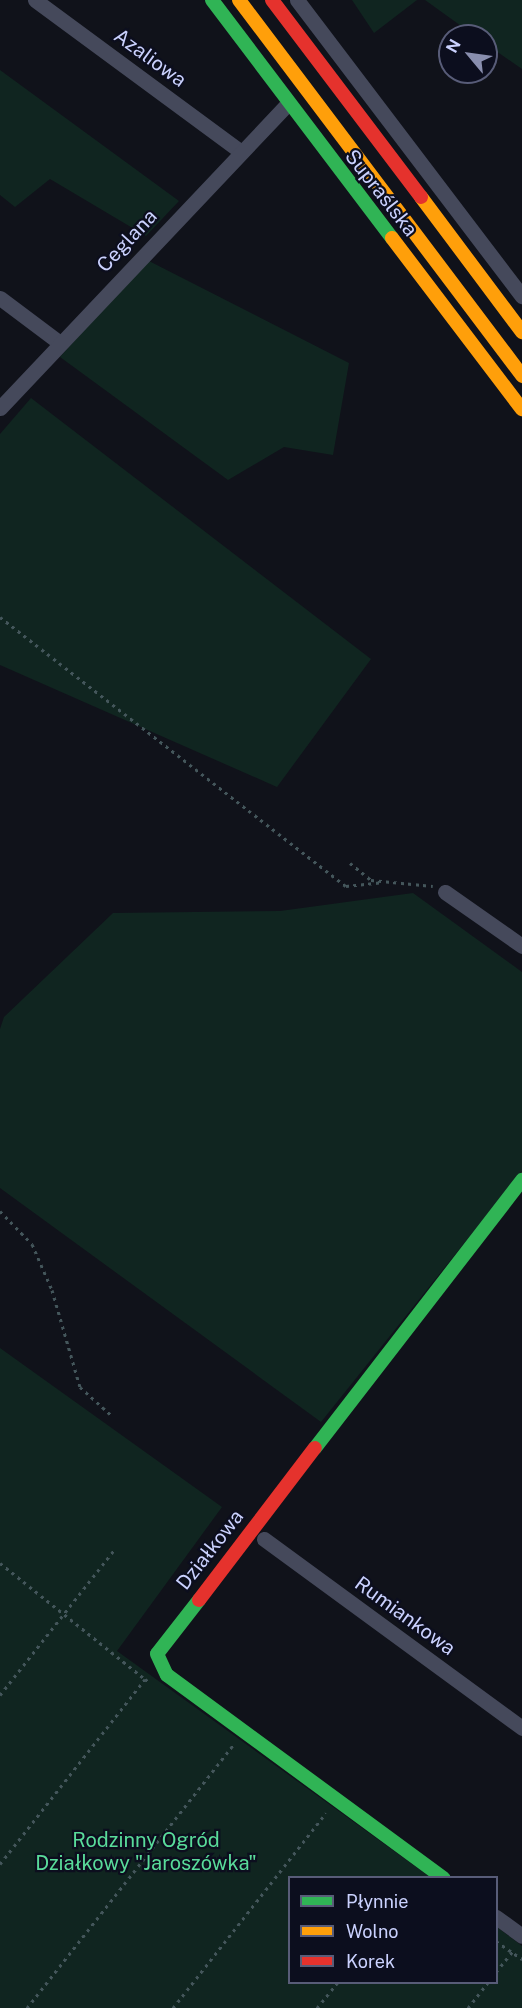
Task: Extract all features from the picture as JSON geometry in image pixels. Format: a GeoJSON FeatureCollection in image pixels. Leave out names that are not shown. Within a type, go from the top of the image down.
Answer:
{"type":"FeatureCollection","features":[{"type":"Feature","properties":{"kind":"street","name":"Azaliowa"},"geometry":{"type":"LineString","coordinates":[[35,0],[240,151]]}},
{"type":"Feature","properties":{"kind":"street","name":"Supraślska"},"geometry":{"type":"LineString","coordinates":[[212,0],[287,105],[522,409]]}},
{"type":"Feature","properties":{"kind":"street"},"geometry":{"type":"LineString","coordinates":[[239,0],[522,376]]}},
{"type":"Feature","properties":{"kind":"street"},"geometry":{"type":"LineString","coordinates":[[272,0],[522,333]]}},
{"type":"Feature","properties":{"kind":"street"},"geometry":{"type":"LineString","coordinates":[[297,0],[522,297]]}},
{"type":"Feature","properties":{"kind":"street","name":"Ceglana"},"geometry":{"type":"LineString","coordinates":[[0,408],[240,151],[287,105]]}},
{"type":"Feature","properties":{"kind":"street"},"geometry":{"type":"LineString","coordinates":[[0,297],[60,343]]}},
{"type":"Feature","properties":{"kind":"street"},"geometry":{"type":"LineString","coordinates":[[445,892],[522,946]]}},
{"type":"Feature","properties":{"kind":"street","name":"Działkowa"},"geometry":{"type":"LineString","coordinates":[[440,1876],[167,1675],[157,1654],[522,1180]]}},
{"type":"Feature","properties":{"kind":"street","name":"Rumiankowa"},"geometry":{"type":"LineString","coordinates":[[264,1539],[522,1728]]}},
{"type":"Feature","properties":{"kind":"street"},"geometry":{"type":"LineString","coordinates":[[498,1918],[522,1936]]}},
{"type":"Feature","properties":{"kind":"path"},"geometry":{"type":"LineString","coordinates":[[0,617],[346,886],[382,882],[427,884],[445,892]]}},
{"type":"Feature","properties":{"kind":"path"},"geometry":{"type":"LineString","coordinates":[[350,863],[382,882]]}},
{"type":"Feature","properties":{"kind":"path"},"geometry":{"type":"LineString","coordinates":[[0,1211],[32,1244],[52,1290],[80,1387],[111,1415]]}},
{"type":"Feature","properties":{"kind":"path"},"geometry":{"type":"LineString","coordinates":[[0,1695],[115,1549]]}},
{"type":"Feature","properties":{"kind":"path"},"geometry":{"type":"LineString","coordinates":[[0,1563],[154,1686]]}},
{"type":"Feature","properties":{"kind":"path"},"geometry":{"type":"LineString","coordinates":[[0,1864],[145,1679]]}},
{"type":"Feature","properties":{"kind":"path"},"geometry":{"type":"LineString","coordinates":[[225,1737],[243,1750]]}},
{"type":"Feature","properties":{"kind":"path"},"geometry":{"type":"LineString","coordinates":[[27,2008],[234,1743]]}},
{"type":"Feature","properties":{"kind":"path"},"geometry":{"type":"LineString","coordinates":[[317,1806],[336,1820]]}},
{"type":"Feature","properties":{"kind":"path"},"geometry":{"type":"LineString","coordinates":[[173,2008],[326,1813]]}},
{"type":"Feature","properties":{"kind":"path"},"geometry":{"type":"LineString","coordinates":[[498,1942],[522,1959]]}},
{"type":"Feature","properties":{"kind":"path"},"geometry":{"type":"LineString","coordinates":[[498,1970],[512,1952]]}},
{"type":"Feature","properties":{"kind":"path"},"geometry":{"type":"LineString","coordinates":[[317,2008],[337,1984]]}},
{"type":"Feature","properties":{"kind":"path"},"geometry":{"type":"LineString","coordinates":[[468,2008],[487,1984]]}},
{"type":"Feature","properties":{"kind":"green space"},"geometry":{"type":"Polygon","coordinates":[[[352,0],[417,0],[374,33],[352,0]]]}},
{"type":"Feature","properties":{"kind":"green space"},"geometry":{"type":"Polygon","coordinates":[[[425,0],[522,0],[522,69],[498,52],[498,24],[458,24],[425,0]]]}},
{"type":"Feature","properties":{"kind":"green space"},"geometry":{"type":"Polygon","coordinates":[[[0,70],[179,201],[146,236],[50,179],[15,207],[0,195],[0,70]]]}},
{"type":"Feature","properties":{"kind":"green space"},"geometry":{"type":"Polygon","coordinates":[[[147,260],[349,363],[333,455],[284,447],[228,480],[60,357],[147,260]]]}},
{"type":"Feature","properties":{"kind":"green space"},"geometry":{"type":"Polygon","coordinates":[[[31,398],[371,659],[277,787],[0,665],[0,434],[31,398]]]}},
{"type":"Feature","properties":{"kind":"green space"},"geometry":{"type":"Polygon","coordinates":[[[413,893],[522,972],[522,1171],[321,1422],[0,1188],[0,1029],[4,1017],[113,913],[280,911],[413,893]]]}},
{"type":"Feature","properties":{"kind":"green space","name":"Rodzinny Ogród Działkowy \"Jaroszówka\""},"geometry":{"type":"Polygon","coordinates":[[[0,1348],[222,1507],[117,1651],[429,1876],[288,1876],[288,1984],[498,1984],[498,1928],[522,1946],[522,2008],[0,2008],[0,1348]]]}},
{"type":"Feature","properties":{"kind":"traffic: fast"},"geometry":{"type":"LineString","coordinates":[[212,0],[392,238]]}},
{"type":"Feature","properties":{"kind":"traffic: fast"},"geometry":{"type":"LineString","coordinates":[[315,1448],[522,1180]]}},
{"type":"Feature","properties":{"kind":"traffic: fast"},"geometry":{"type":"LineString","coordinates":[[199,1600],[157,1654],[167,1675],[440,1876]]}},
{"type":"Feature","properties":{"kind":"traffic: slow"},"geometry":{"type":"LineString","coordinates":[[239,0],[522,376]]}},
{"type":"Feature","properties":{"kind":"traffic: slow"},"geometry":{"type":"LineString","coordinates":[[421,197],[522,332]]}},
{"type":"Feature","properties":{"kind":"traffic: slow"},"geometry":{"type":"LineString","coordinates":[[392,238],[522,409]]}},
{"type":"Feature","properties":{"kind":"traffic: jam"},"geometry":{"type":"LineString","coordinates":[[272,0],[421,197]]}},
{"type":"Feature","properties":{"kind":"traffic: jam"},"geometry":{"type":"LineString","coordinates":[[199,1600],[315,1448]]}}]}
